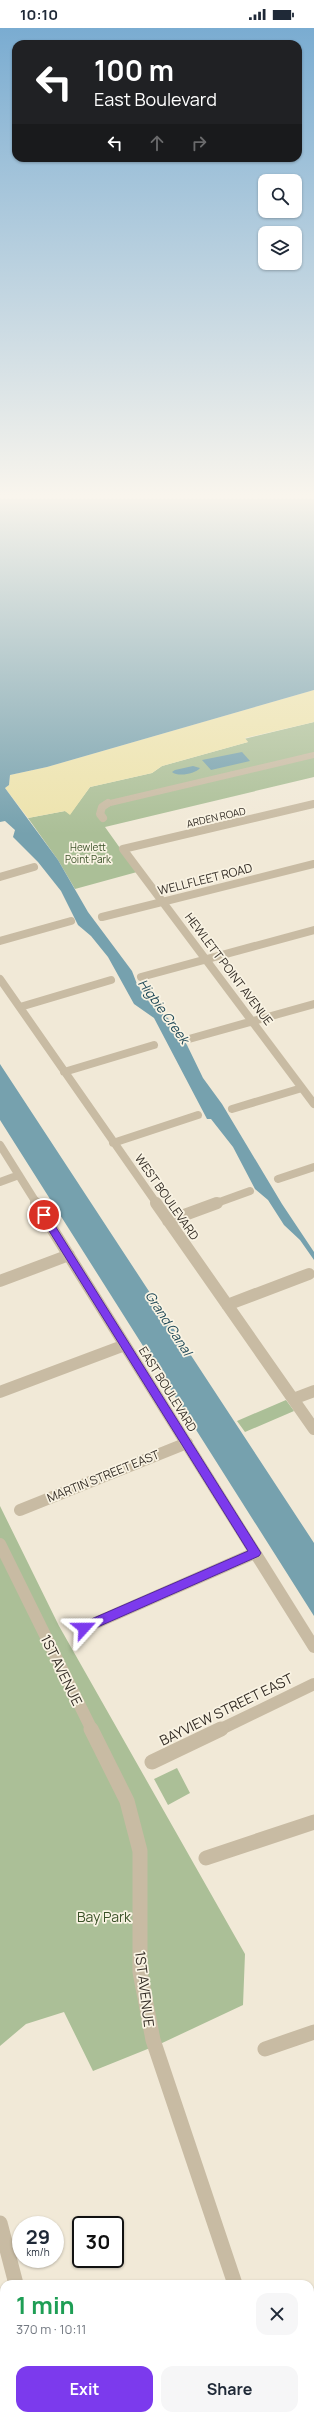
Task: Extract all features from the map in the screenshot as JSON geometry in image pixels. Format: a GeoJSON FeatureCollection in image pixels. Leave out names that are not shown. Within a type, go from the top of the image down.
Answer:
{"type":"FeatureCollection","features":[{"type":"Feature","properties":{"kind":"street"},"geometry":{"type":"LineString","coordinates":[[103,818],[100,814],[102,808],[108,803],[314,755]]}},
{"type":"Feature","properties":{"kind":"street","name":"ARDEN ROAD"},"geometry":{"type":"LineString","coordinates":[[123,849],[314,804]]}},
{"type":"Feature","properties":{"kind":"street","name":"HEWLETT POINT AVENUE"},"geometry":{"type":"LineString","coordinates":[[123,849],[314,1104]]}},
{"type":"Feature","properties":{"kind":"street","name":"WELLFLEET ROAD"},"geometry":{"type":"LineString","coordinates":[[102,917],[314,864]]}},
{"type":"Feature","properties":{"kind":"street"},"geometry":{"type":"LineString","coordinates":[[0,877],[34,867]]}},
{"type":"Feature","properties":{"kind":"street"},"geometry":{"type":"LineString","coordinates":[[0,941],[71,921]]}},
{"type":"Feature","properties":{"kind":"street"},"geometry":{"type":"LineString","coordinates":[[141,977],[314,930]]}},
{"type":"Feature","properties":{"kind":"street","name":"WEST BOULEVARD"},"geometry":{"type":"LineString","coordinates":[[0,979],[314,1429]]}},
{"type":"Feature","properties":{"kind":"street"},"geometry":{"type":"LineString","coordinates":[[20,1007],[111,980]]}},
{"type":"Feature","properties":{"kind":"street"},"geometry":{"type":"LineString","coordinates":[[189,1039],[252,1020],[314,1004]]}},
{"type":"Feature","properties":{"kind":"street"},"geometry":{"type":"LineString","coordinates":[[64,1072],[154,1044]]}},
{"type":"Feature","properties":{"kind":"street"},"geometry":{"type":"LineString","coordinates":[[232,1109],[302,1088]]}},
{"type":"Feature","properties":{"kind":"street"},"geometry":{"type":"LineString","coordinates":[[113,1143],[198,1115]]}},
{"type":"Feature","properties":{"kind":"street","name":"EAST BOULEVARD"},"geometry":{"type":"LineString","coordinates":[[0,1145],[314,1647]]}},
{"type":"Feature","properties":{"kind":"street"},"geometry":{"type":"LineString","coordinates":[[278,1178],[314,1167]]}},
{"type":"Feature","properties":{"kind":"street"},"geometry":{"type":"LineString","coordinates":[[0,1182],[19,1176]]}},
{"type":"Feature","properties":{"kind":"street"},"geometry":{"type":"LineString","coordinates":[[168,1221],[250,1191]]}},
{"type":"Feature","properties":{"kind":"street"},"geometry":{"type":"LineString","coordinates":[[0,1281],[69,1255]]}},
{"type":"Feature","properties":{"kind":"street"},"geometry":{"type":"LineString","coordinates":[[227,1305],[309,1274]]}},
{"type":"Feature","properties":{"kind":"street"},"geometry":{"type":"LineString","coordinates":[[0,1392],[125,1344]]}},
{"type":"Feature","properties":{"kind":"street"},"geometry":{"type":"LineString","coordinates":[[293,1399],[314,1391]]}},
{"type":"Feature","properties":{"kind":"street","name":"MARTIN STREET EAST"},"geometry":{"type":"LineString","coordinates":[[20,1510],[187,1443]]}},
{"type":"Feature","properties":{"kind":"street","name":"1ST AVENUE"},"geometry":{"type":"LineString","coordinates":[[0,1544],[127,1801],[140,1851],[140,1972],[149,2023],[153,2040],[234,2280]]}},
{"type":"Feature","properties":{"kind":"street"},"geometry":{"type":"LineString","coordinates":[[84,1628],[255,1553]]}},
{"type":"Feature","properties":{"kind":"street","name":"BAYVIEW STREET EAST"},"geometry":{"type":"LineString","coordinates":[[152,1762],[314,1684]]}},
{"type":"Feature","properties":{"kind":"street"},"geometry":{"type":"LineString","coordinates":[[206,1858],[314,1822]]}},
{"type":"Feature","properties":{"kind":"street"},"geometry":{"type":"LineString","coordinates":[[265,2049],[314,2032]]}},
{"type":"Feature","properties":{"kind":"street"},"geometry":{"type":"LineString","coordinates":[[0,2223],[15,2280]]}},
{"type":"Feature","properties":{"kind":"green space","name":"Hewlett Point Park"},"geometry":{"type":"Polygon","coordinates":[[[314,722],[314,777],[105,827],[137,872],[75,889],[58,860],[28,818],[65,811],[70,814],[90,787],[152,773],[162,766],[248,742],[244,739],[314,722]]]}},
{"type":"Feature","properties":{"kind":"green space"},"geometry":{"type":"Polygon","coordinates":[[[286,1400],[294,1411],[245,1432],[237,1421],[286,1400]]]}},
{"type":"Feature","properties":{"kind":"green space","name":"Bay Park"},"geometry":{"type":"Polygon","coordinates":[[[0,1506],[59,1626],[245,1954],[243,2005],[160,2044],[93,2071],[64,2012],[26,2024],[0,2046],[0,1506]]]}},
{"type":"Feature","properties":{"kind":"green space"},"geometry":{"type":"Polygon","coordinates":[[[177,1768],[190,1793],[168,1805],[154,1779],[177,1768]]]}},
{"type":"Feature","properties":{"kind":"sand"},"geometry":{"type":"Polygon","coordinates":[[[314,690],[314,722],[245,738],[248,742],[162,766],[152,773],[90,787],[70,815],[65,811],[28,818],[5,788],[9,785],[10,775],[47,767],[314,690]]]}},
{"type":"Feature","properties":{"kind":"water"},"geometry":{"type":"Polygon","coordinates":[[[0,611],[314,611],[314,690],[47,767],[10,775],[9,785],[5,788],[58,860],[88,912],[132,971],[137,984],[151,1003],[171,1021],[187,1045],[203,1078],[222,1104],[282,1204],[314,1252],[314,1260],[300,1240],[284,1225],[268,1200],[255,1189],[233,1147],[211,1119],[207,1119],[154,1018],[134,1004],[108,957],[91,936],[78,925],[61,891],[38,862],[13,837],[15,830],[5,821],[0,822],[0,611]]]}},
{"type":"Feature","properties":{"kind":"water"},"geometry":{"type":"Polygon","coordinates":[[[242,752],[250,761],[211,770],[202,760],[242,752]]]}},
{"type":"Feature","properties":{"kind":"water"},"geometry":{"type":"Polygon","coordinates":[[[193,766],[200,768],[194,772],[186,774],[175,774],[172,772],[175,770],[193,766]]]}},
{"type":"Feature","properties":{"kind":"water","name":"Grand Canal"},"geometry":{"type":"Polygon","coordinates":[[[0,1064],[314,1543],[314,1616],[0,1120],[0,1064]]]}},
{"type":"Feature","properties":{"kind":"route"},"geometry":{"type":"LineString","coordinates":[[44,1215],[255,1553],[84,1628]]}},
{"type":"Feature","properties":{"kind":"water label","name":"Higbie Creek"},"geometry":{"type":"Point","coordinates":[164,1011]}}]}
